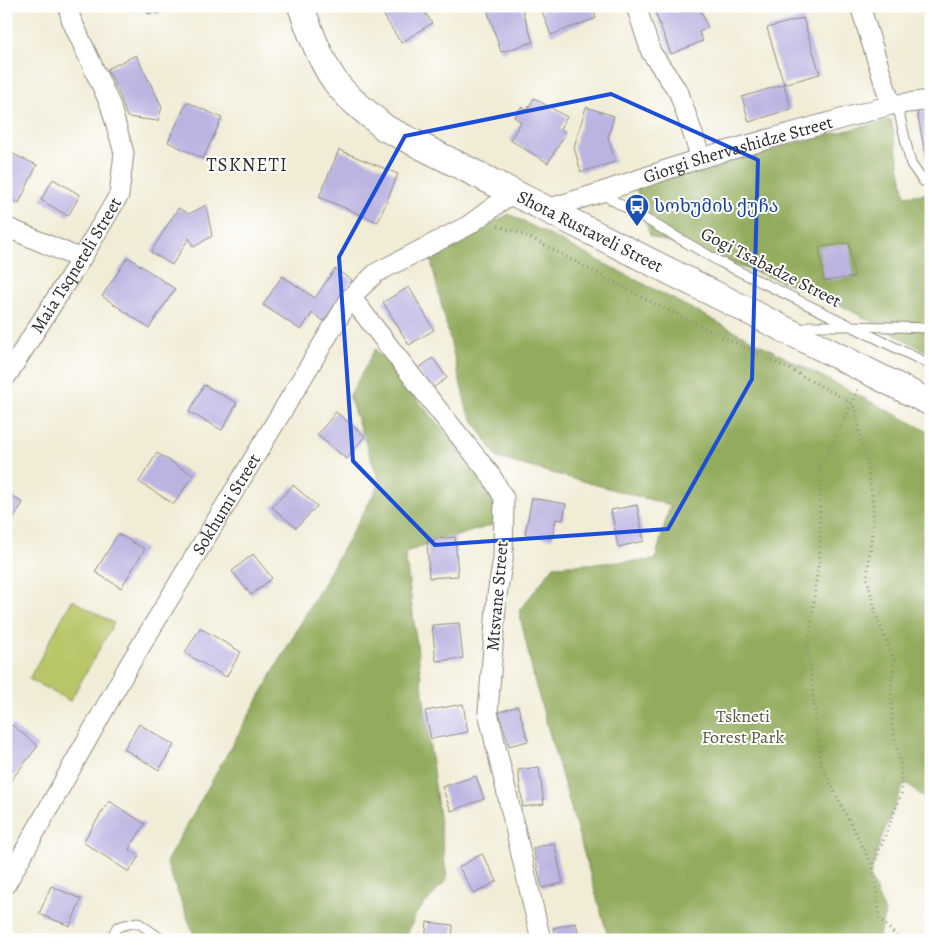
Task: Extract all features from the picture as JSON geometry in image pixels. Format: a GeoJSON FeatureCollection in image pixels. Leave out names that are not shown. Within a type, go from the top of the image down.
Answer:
{"type":"FeatureCollection","features":[{"type":"Feature","properties":{"kind":"main road","name":"Shota Rustaveli Street"},"geometry":{"type":"LineString","coordinates":[[301,6],[310,31],[332,77],[347,95],[385,128],[931,403]]}},
{"type":"Feature","properties":{"kind":"street","name":"Maia Tsqneteli Street"},"geometry":{"type":"LineString","coordinates":[[6,377],[119,195],[124,153],[110,104],[71,18],[68,6]]}},
{"type":"Feature","properties":{"kind":"street"},"geometry":{"type":"LineString","coordinates":[[636,6],[651,52],[679,93],[700,158]]}},
{"type":"Feature","properties":{"kind":"street"},"geometry":{"type":"LineString","coordinates":[[860,6],[894,105]]}},
{"type":"Feature","properties":{"kind":"street","name":"Giorgi Shervashidze Street"},"geometry":{"type":"LineString","coordinates":[[547,208],[599,193],[700,158],[894,105],[931,100]]}},
{"type":"Feature","properties":{"kind":"street","name":"Sokhumi Street"},"geometry":{"type":"LineString","coordinates":[[6,884],[128,667],[351,297],[376,273],[469,226],[514,192]]}},
{"type":"Feature","properties":{"kind":"street"},"geometry":{"type":"LineString","coordinates":[[6,227],[81,259]]}},
{"type":"Feature","properties":{"kind":"street","name":"Mtsvane Street"},"geometry":{"type":"LineString","coordinates":[[351,297],[428,398],[490,474],[504,498],[502,560],[496,595],[488,712],[541,940]]}},
{"type":"Feature","properties":{"kind":"lane"},"geometry":{"type":"LineString","coordinates":[[894,105],[911,164],[923,182],[931,180]]}},
{"type":"Feature","properties":{"kind":"lane","name":"Gogi Tsabadze Street"},"geometry":{"type":"LineString","coordinates":[[599,193],[720,262],[931,365]]}},
{"type":"Feature","properties":{"kind":"lane"},"geometry":{"type":"LineString","coordinates":[[796,335],[809,326],[931,328]]}},
{"type":"Feature","properties":{"kind":"lane"},"geometry":{"type":"LineString","coordinates":[[110,940],[117,927],[137,922],[163,940]]}},
{"type":"Feature","properties":{"kind":"path"},"geometry":{"type":"LineString","coordinates":[[497,226],[535,240],[639,296],[791,370],[852,403],[857,413],[873,504],[874,524],[867,578],[877,618],[894,660],[890,690],[892,725],[900,763],[902,792],[873,867]]}},
{"type":"Feature","properties":{"kind":"path"},"geometry":{"type":"LineString","coordinates":[[852,403],[820,469],[820,549],[808,649],[821,765],[873,867],[880,919],[900,940]]}},
{"type":"Feature","properties":{"kind":"highlighted area"},"geometry":{"type":"Polygon","coordinates":[[[611,94],[758,160],[752,379],[668,529],[435,545],[353,461],[339,257],[405,136],[611,94]]]}},
{"type":"Feature","properties":{"kind":"green space"},"geometry":{"type":"Polygon","coordinates":[[[891,120],[905,196],[931,193],[931,354],[820,294],[650,236],[634,181],[891,120]]]}},
{"type":"Feature","properties":{"kind":"green space","name":"Tskneti Forest Park"},"geometry":{"type":"Polygon","coordinates":[[[509,214],[931,433],[931,804],[905,782],[881,839],[870,876],[885,913],[879,935],[880,940],[609,940],[535,683],[519,611],[554,566],[655,560],[670,505],[497,458],[467,410],[430,257],[509,214]]]}},
{"type":"Feature","properties":{"kind":"green space"},"geometry":{"type":"Polygon","coordinates":[[[375,349],[495,492],[499,523],[405,552],[447,879],[416,914],[405,940],[196,940],[166,862],[380,483],[349,397],[375,349]]]}},
{"type":"Feature","properties":{"kind":"green space"},"geometry":{"type":"Polygon","coordinates":[[[72,600],[114,623],[70,701],[29,679],[72,600]]]}},
{"type":"Feature","properties":{"kind":"building"},"geometry":{"type":"Polygon","coordinates":[[[144,6],[177,6],[157,14],[155,12],[148,14],[144,6]]]}},
{"type":"Feature","properties":{"kind":"building"},"geometry":{"type":"Polygon","coordinates":[[[388,6],[421,6],[432,23],[401,43],[381,11],[388,6]]]}},
{"type":"Feature","properties":{"kind":"building"},"geometry":{"type":"Polygon","coordinates":[[[486,6],[521,6],[533,42],[501,52],[486,6]]]}},
{"type":"Feature","properties":{"kind":"building"},"geometry":{"type":"Polygon","coordinates":[[[540,6],[592,6],[596,18],[551,35],[540,6]]]}},
{"type":"Feature","properties":{"kind":"building"},"geometry":{"type":"Polygon","coordinates":[[[669,6],[699,6],[708,28],[699,32],[703,41],[671,54],[655,12],[669,6]]]}},
{"type":"Feature","properties":{"kind":"building"},"geometry":{"type":"Polygon","coordinates":[[[803,18],[820,74],[784,84],[767,28],[803,18]]]}},
{"type":"Feature","properties":{"kind":"building"},"geometry":{"type":"Polygon","coordinates":[[[136,55],[162,107],[158,121],[127,117],[120,96],[107,69],[136,55]]]}},
{"type":"Feature","properties":{"kind":"building"},"geometry":{"type":"Polygon","coordinates":[[[784,84],[791,109],[749,122],[742,97],[784,84]]]}},
{"type":"Feature","properties":{"kind":"building"},"geometry":{"type":"Polygon","coordinates":[[[534,98],[567,117],[560,129],[566,133],[548,163],[510,140],[521,122],[514,117],[521,107],[527,110],[534,98]]]}},
{"type":"Feature","properties":{"kind":"building"},"geometry":{"type":"Polygon","coordinates":[[[187,102],[222,118],[203,159],[168,142],[187,102]]]}},
{"type":"Feature","properties":{"kind":"building"},"geometry":{"type":"Polygon","coordinates":[[[586,107],[614,116],[608,137],[615,162],[581,172],[574,147],[586,107]]]}},
{"type":"Feature","properties":{"kind":"building"},"geometry":{"type":"Polygon","coordinates":[[[931,110],[931,157],[926,158],[917,112],[931,110]]]}},
{"type":"Feature","properties":{"kind":"building"},"geometry":{"type":"Polygon","coordinates":[[[339,150],[398,174],[378,222],[319,197],[339,150]]]}},
{"type":"Feature","properties":{"kind":"building"},"geometry":{"type":"Polygon","coordinates":[[[6,151],[37,165],[19,203],[6,197],[6,151]]]}},
{"type":"Feature","properties":{"kind":"building"},"geometry":{"type":"Polygon","coordinates":[[[53,179],[80,195],[68,216],[41,200],[53,179]]]}},
{"type":"Feature","properties":{"kind":"building"},"geometry":{"type":"Polygon","coordinates":[[[206,205],[212,236],[194,247],[189,238],[172,265],[151,252],[178,208],[189,214],[206,205]]]}},
{"type":"Feature","properties":{"kind":"building"},"geometry":{"type":"Polygon","coordinates":[[[849,243],[854,277],[824,281],[819,247],[849,243]]]}},
{"type":"Feature","properties":{"kind":"building"},"geometry":{"type":"Polygon","coordinates":[[[128,257],[175,289],[149,328],[102,296],[128,257]]]}},
{"type":"Feature","properties":{"kind":"building"},"geometry":{"type":"Polygon","coordinates":[[[335,269],[352,280],[324,321],[312,313],[301,330],[263,305],[282,276],[315,298],[335,269]]]}},
{"type":"Feature","properties":{"kind":"building"},"geometry":{"type":"Polygon","coordinates":[[[409,287],[434,330],[409,345],[383,302],[409,287]]]}},
{"type":"Feature","properties":{"kind":"building"},"geometry":{"type":"Polygon","coordinates":[[[433,358],[447,378],[431,389],[417,369],[433,358]]]}},
{"type":"Feature","properties":{"kind":"building"},"geometry":{"type":"Polygon","coordinates":[[[204,385],[237,403],[222,430],[189,412],[204,385]]]}},
{"type":"Feature","properties":{"kind":"building"},"geometry":{"type":"Polygon","coordinates":[[[336,412],[365,436],[347,459],[317,435],[336,412]]]}},
{"type":"Feature","properties":{"kind":"building"},"geometry":{"type":"Polygon","coordinates":[[[157,453],[193,475],[174,504],[139,482],[157,453]]]}},
{"type":"Feature","properties":{"kind":"building"},"geometry":{"type":"Polygon","coordinates":[[[293,485],[317,506],[296,528],[272,507],[293,485]]]}},
{"type":"Feature","properties":{"kind":"building"},"geometry":{"type":"Polygon","coordinates":[[[6,493],[23,503],[6,530],[6,493]]]}},
{"type":"Feature","properties":{"kind":"building"},"geometry":{"type":"Polygon","coordinates":[[[532,498],[566,504],[563,520],[556,519],[552,539],[525,534],[532,498]]]}},
{"type":"Feature","properties":{"kind":"building"},"geometry":{"type":"Polygon","coordinates":[[[637,505],[644,541],[618,547],[611,510],[637,505]]]}},
{"type":"Feature","properties":{"kind":"building"},"geometry":{"type":"Polygon","coordinates":[[[118,534],[145,549],[121,588],[95,572],[118,534]]]}},
{"type":"Feature","properties":{"kind":"building"},"geometry":{"type":"Polygon","coordinates":[[[455,537],[458,576],[429,578],[427,540],[455,537]]]}},
{"type":"Feature","properties":{"kind":"building"},"geometry":{"type":"Polygon","coordinates":[[[253,554],[272,578],[251,595],[232,571],[253,554]]]}},
{"type":"Feature","properties":{"kind":"building"},"geometry":{"type":"Polygon","coordinates":[[[459,623],[463,658],[436,661],[432,625],[459,623]]]}},
{"type":"Feature","properties":{"kind":"building"},"geometry":{"type":"Polygon","coordinates":[[[200,628],[241,652],[226,677],[185,653],[200,628]]]}},
{"type":"Feature","properties":{"kind":"building"},"geometry":{"type":"Polygon","coordinates":[[[463,704],[468,732],[431,739],[425,711],[463,704]]]}},
{"type":"Feature","properties":{"kind":"building"},"geometry":{"type":"Polygon","coordinates":[[[518,706],[528,741],[509,746],[499,712],[518,706]]]}},
{"type":"Feature","properties":{"kind":"building"},"geometry":{"type":"Polygon","coordinates":[[[139,724],[174,745],[159,770],[124,749],[139,724]]]}},
{"type":"Feature","properties":{"kind":"building"},"geometry":{"type":"Polygon","coordinates":[[[12,725],[38,746],[8,784],[6,782],[6,732],[12,725]]]}},
{"type":"Feature","properties":{"kind":"building"},"geometry":{"type":"Polygon","coordinates":[[[539,767],[544,804],[523,807],[518,770],[539,767]]]}},
{"type":"Feature","properties":{"kind":"building"},"geometry":{"type":"Polygon","coordinates":[[[476,776],[484,799],[451,811],[442,787],[476,776]]]}},
{"type":"Feature","properties":{"kind":"building"},"geometry":{"type":"Polygon","coordinates":[[[109,801],[145,824],[129,849],[139,856],[129,872],[83,842],[109,801]]]}},
{"type":"Feature","properties":{"kind":"building"},"geometry":{"type":"Polygon","coordinates":[[[554,843],[563,883],[542,888],[533,848],[554,843]]]}},
{"type":"Feature","properties":{"kind":"building"},"geometry":{"type":"Polygon","coordinates":[[[482,854],[497,881],[474,894],[459,867],[482,854]]]}},
{"type":"Feature","properties":{"kind":"building"},"geometry":{"type":"Polygon","coordinates":[[[51,886],[81,899],[70,926],[39,914],[51,886]]]}},
{"type":"Feature","properties":{"kind":"building"},"geometry":{"type":"Polygon","coordinates":[[[427,922],[453,925],[452,940],[425,940],[427,922]]]}},
{"type":"Feature","properties":{"kind":"building"},"geometry":{"type":"Polygon","coordinates":[[[576,923],[580,940],[556,940],[553,928],[576,923]]]}},
{"type":"Feature","properties":{"kind":"place","name":"სოხუმის ქუჩა"},"geometry":{"type":"Point","coordinates":[637,227]}},
{"type":"Feature","properties":{"kind":"district","name":"TSKNETI"},"geometry":{"type":"Point","coordinates":[247,164]}}]}
